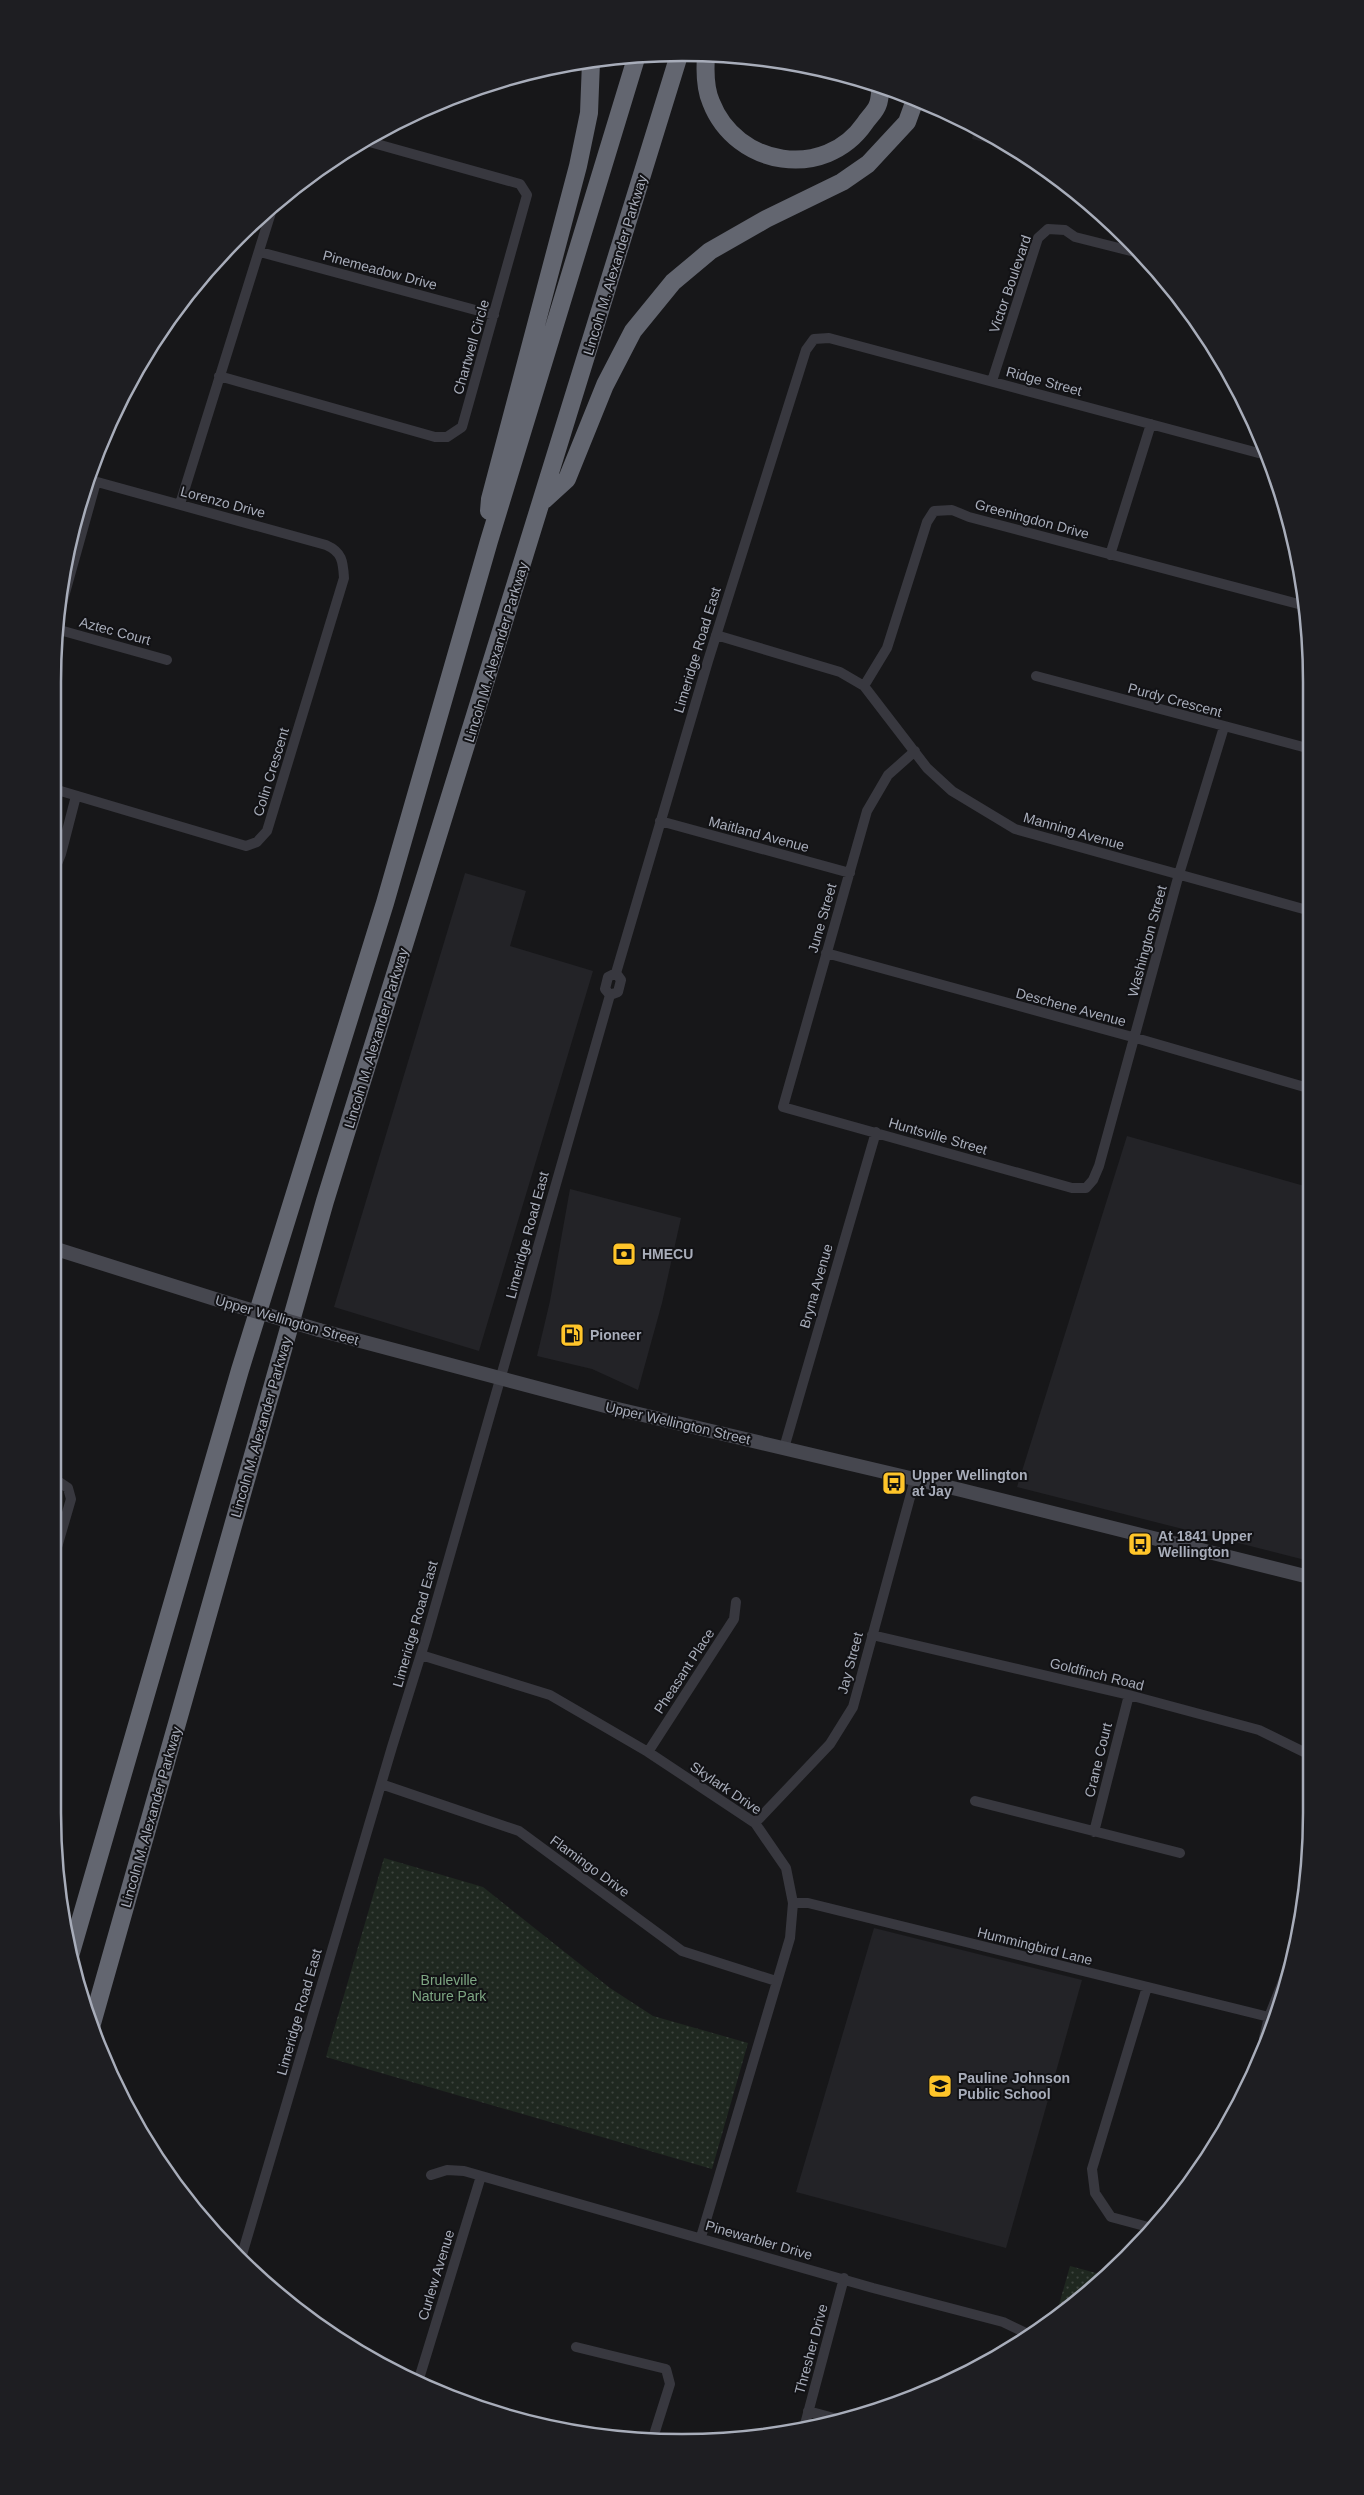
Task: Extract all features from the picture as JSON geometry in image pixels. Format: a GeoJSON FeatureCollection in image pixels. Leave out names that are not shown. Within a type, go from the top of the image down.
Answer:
{"type":"FeatureCollection","features":[{"type":"Feature","properties":{"kind":"highway","name":"Lincoln M. Alexander Parkway"},"geometry":{"type":"LineString","coordinates":[[95,2014],[325,1201],[677,61]]}},
{"type":"Feature","properties":{"kind":"highway"},"geometry":{"type":"LineString","coordinates":[[706,62],[705,72],[710,101],[724,125],[744,143],[768,157],[798,162],[830,154],[855,138],[878,105],[880,93]]}},
{"type":"Feature","properties":{"kind":"highway"},"geometry":{"type":"LineString","coordinates":[[74,1941],[237,1380],[385,903],[489,541],[634,64]]}},
{"type":"Feature","properties":{"kind":"highway"},"geometry":{"type":"LineString","coordinates":[[489,541],[490,499],[578,166],[589,114],[591,69]]}},
{"type":"Feature","properties":{"kind":"highway"},"geometry":{"type":"LineString","coordinates":[[891,140],[904,103]]}},
{"type":"Feature","properties":{"kind":"highway"},"geometry":{"type":"LineString","coordinates":[[543,500],[567,479],[605,385],[633,331],[673,282],[710,251],[766,219],[842,182],[868,164],[908,122],[913,106]]}},
{"type":"Feature","properties":{"kind":"main road","name":"Upper Wellington Street"},"geometry":{"type":"LineString","coordinates":[[61,1251],[319,1330],[501,1379],[1303,1576]]}},
{"type":"Feature","properties":{"kind":"street","name":"Chartwell Circle"},"geometry":{"type":"LineString","coordinates":[[220,376],[435,437],[447,437],[462,426],[527,195],[520,184],[374,143]]}},
{"type":"Feature","properties":{"kind":"street"},"geometry":{"type":"LineString","coordinates":[[180,504],[270,218]]}},
{"type":"Feature","properties":{"kind":"street","name":"Victor Boulevard"},"geometry":{"type":"LineString","coordinates":[[992,381],[1038,238],[1048,229],[1065,230],[1075,237],[1128,250]]}},
{"type":"Feature","properties":{"kind":"street","name":"Pinemeadow Drive"},"geometry":{"type":"LineString","coordinates":[[260,252],[494,315]]}},
{"type":"Feature","properties":{"kind":"street","name":"Ridge Street"},"geometry":{"type":"LineString","coordinates":[[814,339],[829,338],[1259,453]]}},
{"type":"Feature","properties":{"kind":"street","name":"Limeridge Road East"},"geometry":{"type":"LineString","coordinates":[[242,2251],[421,1655],[610,995],[618,992],[621,980],[616,973],[660,821],[716,635],[806,350],[814,339]]}},
{"type":"Feature","properties":{"kind":"street"},"geometry":{"type":"LineString","coordinates":[[1110,555],[1151,424]]}},
{"type":"Feature","properties":{"kind":"street","name":"Lorenzo Drive"},"geometry":{"type":"LineString","coordinates":[[94,481],[326,545],[335,549],[343,560]]}},
{"type":"Feature","properties":{"kind":"street"},"geometry":{"type":"LineString","coordinates":[[76,547],[87,506]]}},
{"type":"Feature","properties":{"kind":"street","name":"Greeningdon Drive"},"geometry":{"type":"LineString","coordinates":[[864,686],[887,648],[927,522],[934,511],[952,510],[969,517],[1297,604]]}},
{"type":"Feature","properties":{"kind":"street","name":"Colin Crescent"},"geometry":{"type":"LineString","coordinates":[[61,791],[246,846],[257,842],[267,831],[344,578],[343,560]]}},
{"type":"Feature","properties":{"kind":"street","name":"Aztec Court"},"geometry":{"type":"LineString","coordinates":[[64,631],[167,660]]}},
{"type":"Feature","properties":{"kind":"street","name":"Manning Avenue"},"geometry":{"type":"LineString","coordinates":[[716,635],[840,672],[864,686],[927,768],[952,791],[1015,829],[1303,909]]}},
{"type":"Feature","properties":{"kind":"street","name":"Purdy Crescent"},"geometry":{"type":"LineString","coordinates":[[1036,676],[1224,728],[1303,747]]}},
{"type":"Feature","properties":{"kind":"street","name":"Washington Street"},"geometry":{"type":"LineString","coordinates":[[1086,1188],[1093,1180],[1099,1166],[1136,1038],[1179,874],[1224,728]]}},
{"type":"Feature","properties":{"kind":"street","name":"June Street"},"geometry":{"type":"LineString","coordinates":[[784,1107],[862,825],[872,801],[888,776],[915,751]]}},
{"type":"Feature","properties":{"kind":"street"},"geometry":{"type":"LineString","coordinates":[[61,854],[76,796]]}},
{"type":"Feature","properties":{"kind":"street","name":"Maitland Avenue"},"geometry":{"type":"LineString","coordinates":[[660,821],[850,873]]}},
{"type":"Feature","properties":{"kind":"street","name":"Deschene Avenue"},"geometry":{"type":"LineString","coordinates":[[826,953],[1136,1038],[1303,1087]]}},
{"type":"Feature","properties":{"kind":"street","name":"Huntsville Street"},"geometry":{"type":"LineString","coordinates":[[784,1107],[1072,1188],[1086,1188]]}},
{"type":"Feature","properties":{"kind":"street","name":"Bryna Avenue"},"geometry":{"type":"LineString","coordinates":[[784,1448],[876,1132]]}},
{"type":"Feature","properties":{"kind":"street","name":"Jay Street"},"geometry":{"type":"LineString","coordinates":[[755,1823],[830,1744],[853,1707],[915,1480]]}},
{"type":"Feature","properties":{"kind":"street"},"geometry":{"type":"LineString","coordinates":[[61,1483],[68,1488],[71,1499],[61,1533]]}},
{"type":"Feature","properties":{"kind":"street","name":"Pheasant Place"},"geometry":{"type":"LineString","coordinates":[[648,1752],[734,1619],[736,1602]]}},
{"type":"Feature","properties":{"kind":"street","name":"Goldfinch Road"},"geometry":{"type":"LineString","coordinates":[[872,1635],[1129,1695],[1259,1730],[1303,1752]]}},
{"type":"Feature","properties":{"kind":"street","name":"Skylark Drive"},"geometry":{"type":"LineString","coordinates":[[421,1655],[550,1695],[648,1752],[755,1823],[786,1868],[793,1903],[790,1938],[701,2237]]}},
{"type":"Feature","properties":{"kind":"street","name":"Crane Court"},"geometry":{"type":"LineString","coordinates":[[1094,1832],[1129,1695]]}},
{"type":"Feature","properties":{"kind":"street","name":"Flamingo Drive"},"geometry":{"type":"LineString","coordinates":[[381,1784],[519,1831],[682,1951],[776,1981]]}},
{"type":"Feature","properties":{"kind":"street"},"geometry":{"type":"LineString","coordinates":[[975,1801],[1180,1853]]}},
{"type":"Feature","properties":{"kind":"street","name":"Hummingbird Lane"},"geometry":{"type":"LineString","coordinates":[[793,1903],[808,1903],[1268,2017]]}},
{"type":"Feature","properties":{"kind":"street"},"geometry":{"type":"LineString","coordinates":[[1145,2226],[1111,2217],[1095,2193],[1092,2169],[1147,1987]]}},
{"type":"Feature","properties":{"kind":"street","name":"Pinewarbler Drive"},"geometry":{"type":"LineString","coordinates":[[431,2174],[447,2170],[464,2171],[1003,2322],[1023,2332]]}},
{"type":"Feature","properties":{"kind":"street","name":"Curlew Avenue"},"geometry":{"type":"LineString","coordinates":[[420,2376],[481,2176]]}},
{"type":"Feature","properties":{"kind":"street","name":"Thresher Drive"},"geometry":{"type":"LineString","coordinates":[[806,2421],[844,2278]]}},
{"type":"Feature","properties":{"kind":"street"},"geometry":{"type":"LineString","coordinates":[[576,2347],[666,2369],[670,2384],[655,2433]]}},
{"type":"Feature","properties":{"kind":"street"},"geometry":{"type":"LineString","coordinates":[[808,2411],[828,2416]]}},
{"type":"Feature","properties":{"kind":"shaded area"},"geometry":{"type":"Polygon","coordinates":[[[973,134],[991,144],[972,139],[973,134]]]}},
{"type":"Feature","properties":{"kind":"shaded area"},"geometry":{"type":"Polygon","coordinates":[[[465,873],[526,891],[510,946],[593,971],[479,1351],[334,1307],[465,873]]]}},
{"type":"Feature","properties":{"kind":"shaded area"},"geometry":{"type":"Polygon","coordinates":[[[1127,1136],[1303,1186],[1303,1559],[1017,1487],[1127,1136]]]}},
{"type":"Feature","properties":{"kind":"shaded area"},"geometry":{"type":"Polygon","coordinates":[[[570,1189],[681,1218],[662,1303],[638,1390],[592,1369],[537,1356],[550,1301],[570,1189]]]}},
{"type":"Feature","properties":{"kind":"shaded area","name":"Pauline Johnson Public School"},"geometry":{"type":"Polygon","coordinates":[[[874,1928],[1082,1980],[1006,2248],[796,2192],[874,1928]]]}},
{"type":"Feature","properties":{"kind":"green space","name":"Bruleville Nature Park"},"geometry":{"type":"Polygon","coordinates":[[[384,1858],[483,1887],[610,1988],[653,2016],[748,2043],[712,2169],[326,2057],[384,1858]]]}},
{"type":"Feature","properties":{"kind":"green space"},"geometry":{"type":"Polygon","coordinates":[[[1070,2266],[1098,2274],[1091,2280],[1059,2306],[1070,2266]]]}},
{"type":"Feature","properties":{"kind":"place","name":"HMECU"},"geometry":{"type":"Point","coordinates":[624,1254]}},
{"type":"Feature","properties":{"kind":"place","name":"Pioneer"},"geometry":{"type":"Point","coordinates":[572,1335]}},
{"type":"Feature","properties":{"kind":"place","name":"Upper Wellington at Jay"},"geometry":{"type":"Point","coordinates":[894,1483]}},
{"type":"Feature","properties":{"kind":"place","name":"At 1841 Upper Wellington"},"geometry":{"type":"Point","coordinates":[1140,1544]}},
{"type":"Feature","properties":{"kind":"place","name":"Pauline Johnson Public School"},"geometry":{"type":"Point","coordinates":[940,2086]}}]}
